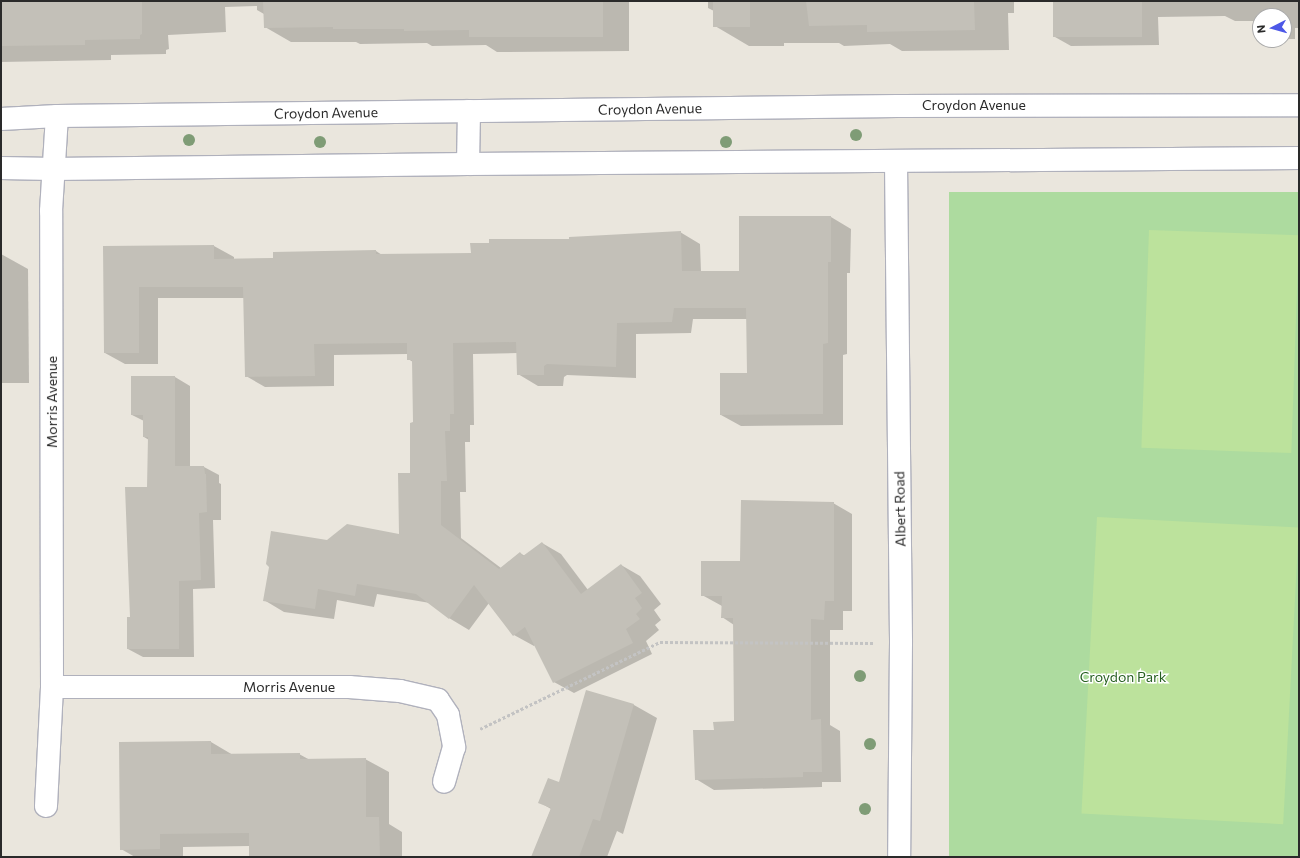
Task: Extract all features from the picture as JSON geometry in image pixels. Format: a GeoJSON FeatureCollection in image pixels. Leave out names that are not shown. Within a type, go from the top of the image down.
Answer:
{"type":"FeatureCollection","features":[{"type":"Feature","properties":{"kind":"street","name":"Croydon Avenue"},"geometry":{"type":"LineString","coordinates":[[1,119],[57,116],[897,106],[1299,105]]}},
{"type":"Feature","properties":{"kind":"street"},"geometry":{"type":"LineString","coordinates":[[468,164],[469,112]]}},
{"type":"Feature","properties":{"kind":"street","name":"Morris Avenue"},"geometry":{"type":"LineString","coordinates":[[46,806],[52,687],[51,211],[57,116]]}},
{"type":"Feature","properties":{"kind":"street"},"geometry":{"type":"LineString","coordinates":[[1,168],[53,169],[468,164],[1299,158]]}},
{"type":"Feature","properties":{"kind":"street","name":"Albert Road"},"geometry":{"type":"LineString","coordinates":[[896,162],[901,643],[899,857]]}},
{"type":"Feature","properties":{"kind":"street","name":"Morris Avenue"},"geometry":{"type":"LineString","coordinates":[[52,687],[349,687],[400,691],[438,700],[448,715],[454,747],[444,782]]}},
{"type":"Feature","properties":{"kind":"path"},"geometry":{"type":"LineString","coordinates":[[453,742],[660,642],[901,643]]}},
{"type":"Feature","properties":{"kind":"green space","name":"Croydon Park"},"geometry":{"type":"Polygon","coordinates":[[[949,192],[1299,192],[1299,857],[949,857],[949,192]]]}},
{"type":"Feature","properties":{"kind":"green space"},"geometry":{"type":"Polygon","coordinates":[[[1149,230],[1299,235],[1291,453],[1141,448],[1149,230]]]}},
{"type":"Feature","properties":{"kind":"green space"},"geometry":{"type":"Polygon","coordinates":[[[1097,517],[1299,528],[1283,824],[1081,814],[1097,517]]]}},
{"type":"Feature","properties":{"kind":"building"},"geometry":{"type":"Polygon","coordinates":[[[1,1],[142,1],[142,34],[140,35],[140,39],[85,40],[85,45],[1,46],[1,1]]]}},
{"type":"Feature","properties":{"kind":"building"},"geometry":{"type":"Polygon","coordinates":[[[263,1],[603,1],[603,37],[469,37],[469,30],[404,31],[404,29],[333,29],[333,27],[264,28],[263,1]]]}},
{"type":"Feature","properties":{"kind":"building"},"geometry":{"type":"Polygon","coordinates":[[[713,1],[750,1],[750,27],[713,27],[713,1]]]}},
{"type":"Feature","properties":{"kind":"building"},"geometry":{"type":"Polygon","coordinates":[[[806,1],[974,1],[975,30],[867,32],[867,25],[809,26],[806,1]]]}},
{"type":"Feature","properties":{"kind":"building"},"geometry":{"type":"Polygon","coordinates":[[[1053,1],[1142,1],[1142,37],[1053,37],[1053,1]]]}},
{"type":"Feature","properties":{"kind":"building"},"geometry":{"type":"Polygon","coordinates":[[[739,216],[831,216],[831,262],[828,262],[828,343],[823,344],[823,414],[720,415],[720,373],[747,373],[746,308],[674,308],[672,322],[617,323],[616,367],[547,364],[544,366],[544,375],[517,375],[516,342],[453,343],[454,414],[450,414],[450,431],[445,431],[447,481],[441,481],[441,525],[499,569],[520,552],[523,556],[542,542],[581,594],[621,564],[642,593],[635,598],[642,608],[636,614],[640,619],[626,629],[633,643],[553,683],[525,627],[513,636],[474,585],[449,619],[416,594],[357,584],[355,596],[318,589],[315,609],[263,601],[269,567],[266,564],[271,531],[327,540],[347,524],[399,534],[398,473],[410,473],[410,423],[413,422],[412,360],[407,360],[407,343],[314,344],[315,376],[245,377],[243,287],[139,287],[139,353],[104,353],[103,246],[214,245],[214,259],[273,258],[273,252],[376,250],[376,254],[471,253],[470,243],[489,243],[489,239],[569,239],[569,237],[681,231],[682,271],[739,271],[739,216]]]}},
{"type":"Feature","properties":{"kind":"building"},"geometry":{"type":"Polygon","coordinates":[[[131,376],[175,376],[175,466],[204,466],[206,474],[207,512],[199,513],[201,580],[179,581],[179,649],[127,649],[127,617],[130,617],[125,487],[147,487],[148,437],[143,437],[143,415],[131,415],[131,376]]]}},
{"type":"Feature","properties":{"kind":"building"},"geometry":{"type":"Polygon","coordinates":[[[741,500],[834,502],[834,601],[825,601],[824,620],[811,619],[811,720],[821,719],[822,772],[803,772],[803,777],[695,780],[693,730],[714,730],[713,722],[734,721],[733,618],[721,618],[722,596],[701,596],[701,561],[740,561],[741,500]]]}},
{"type":"Feature","properties":{"kind":"building"},"geometry":{"type":"Polygon","coordinates":[[[586,690],[634,704],[600,821],[593,819],[579,857],[531,857],[551,808],[538,803],[548,778],[559,782],[586,690]]]}},
{"type":"Feature","properties":{"kind":"building"},"geometry":{"type":"Polygon","coordinates":[[[211,741],[211,754],[300,753],[300,759],[366,758],[366,817],[379,817],[380,857],[249,857],[249,833],[160,834],[160,849],[120,850],[119,742],[211,741]]]}}]}
